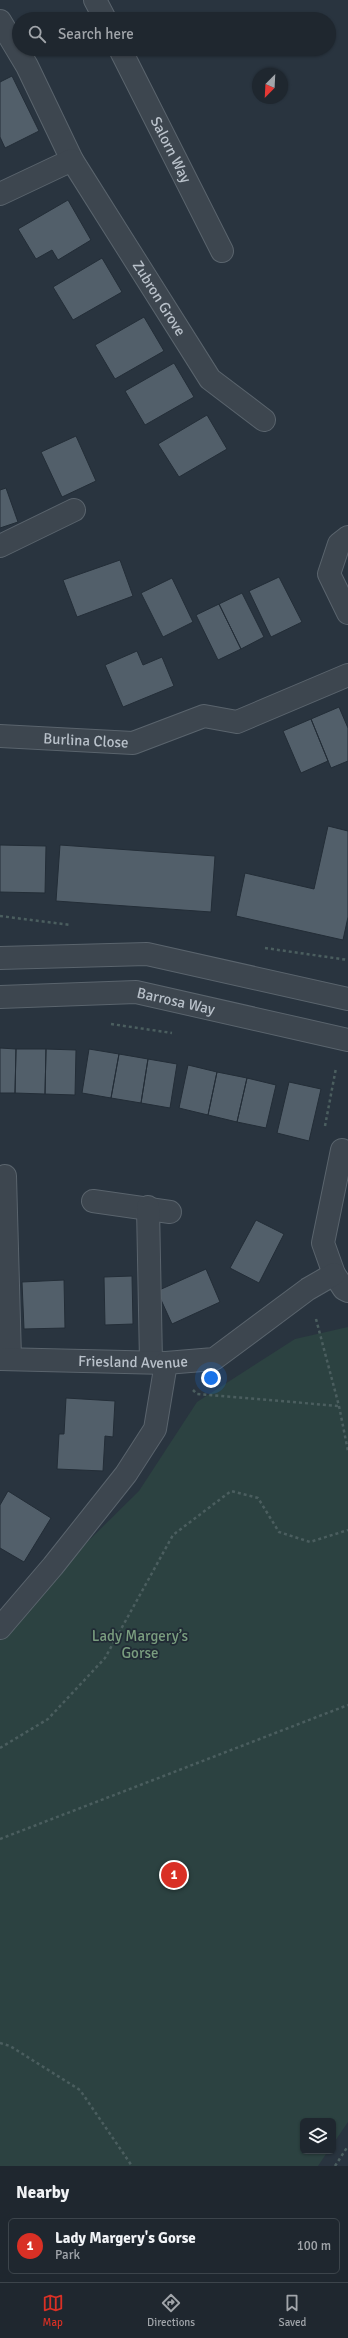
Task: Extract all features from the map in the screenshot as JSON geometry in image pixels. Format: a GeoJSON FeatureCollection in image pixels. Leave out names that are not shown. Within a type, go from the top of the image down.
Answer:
{"type":"FeatureCollection","features":[{"type":"Feature","properties":{"kind":"street"},"geometry":{"type":"LineString","coordinates":[[95,0],[101,12]]}},
{"type":"Feature","properties":{"kind":"street","name":"Zubron Grove"},"geometry":{"type":"LineString","coordinates":[[0,21],[12,41]]}},
{"type":"Feature","properties":{"kind":"street","name":"Zubron Grove"},"geometry":{"type":"LineString","coordinates":[[21,56],[72,160],[210,379],[264,420]]}},
{"type":"Feature","properties":{"kind":"street","name":"Salorn Way"},"geometry":{"type":"LineString","coordinates":[[124,56],[222,251]]}},
{"type":"Feature","properties":{"kind":"street"},"geometry":{"type":"LineString","coordinates":[[0,194],[72,160]]}},
{"type":"Feature","properties":{"kind":"street"},"geometry":{"type":"LineString","coordinates":[[0,546],[74,510]]}},
{"type":"Feature","properties":{"kind":"street"},"geometry":{"type":"LineString","coordinates":[[348,537],[338,544],[329,574],[348,613]]}},
{"type":"Feature","properties":{"kind":"street","name":"Burlina Close"},"geometry":{"type":"LineString","coordinates":[[0,736],[133,744],[204,716],[237,722],[348,675]]}},
{"type":"Feature","properties":{"kind":"street"},"geometry":{"type":"LineString","coordinates":[[0,958],[146,954],[348,999]]}},
{"type":"Feature","properties":{"kind":"street","name":"Barrosa Way"},"geometry":{"type":"LineString","coordinates":[[0,997],[136,992],[345,1040]]}},
{"type":"Feature","properties":{"kind":"street"},"geometry":{"type":"LineString","coordinates":[[342,1150],[323,1243],[334,1274],[344,1289],[348,1291]]}},
{"type":"Feature","properties":{"kind":"street"},"geometry":{"type":"LineString","coordinates":[[4,1176],[5,1358]]}},
{"type":"Feature","properties":{"kind":"street"},"geometry":{"type":"LineString","coordinates":[[93,1201],[148,1207],[170,1212]]}},
{"type":"Feature","properties":{"kind":"street"},"geometry":{"type":"LineString","coordinates":[[0,1628],[53,1566],[126,1474],[155,1429],[159,1363],[148,1207]]}},
{"type":"Feature","properties":{"kind":"street","name":"Friesland Avenue"},"geometry":{"type":"LineString","coordinates":[[5,1358],[159,1363],[214,1358],[308,1289],[334,1274]]}},
{"type":"Feature","properties":{"kind":"path"},"geometry":{"type":"LineString","coordinates":[[109,1024],[178,1034]]}},
{"type":"Feature","properties":{"kind":"path"},"geometry":{"type":"LineString","coordinates":[[342,1150],[322,1140],[336,1068],[345,1040]]}},
{"type":"Feature","properties":{"kind":"path"},"geometry":{"type":"LineString","coordinates":[[329,1066],[342,1070]]}},
{"type":"Feature","properties":{"kind":"path"},"geometry":{"type":"LineString","coordinates":[[308,1289],[339,1406],[348,1451]]}},
{"type":"Feature","properties":{"kind":"path"},"geometry":{"type":"LineString","coordinates":[[159,1363],[197,1394],[339,1406]]}},
{"type":"Feature","properties":{"kind":"path"},"geometry":{"type":"LineString","coordinates":[[0,1748],[48,1719],[105,1658],[173,1535],[231,1491],[258,1498],[279,1532],[310,1542],[348,1530]]}},
{"type":"Feature","properties":{"kind":"path"},"geometry":{"type":"LineString","coordinates":[[0,1839],[348,1705]]}},
{"type":"Feature","properties":{"kind":"path"},"geometry":{"type":"LineString","coordinates":[[0,2043],[10,2046],[80,2090],[132,2166]]}},
{"type":"Feature","properties":{"kind":"path"},"geometry":{"type":"LineString","coordinates":[[335,2166],[348,2146]]}},
{"type":"Feature","properties":{"kind":"green space","name":"Lady Margery’s Gorse"},"geometry":{"type":"Polygon","coordinates":[[[348,1327],[348,2122],[336,2140],[336,2118],[300,2118],[300,2154],[326,2154],[318,2166],[0,2166],[0,1628],[139,1491],[197,1402],[295,1339],[348,1327]]]}},
{"type":"Feature","properties":{"kind":"building"},"geometry":{"type":"Polygon","coordinates":[[[12,76],[39,131],[5,148],[0,137],[0,82],[12,76]]]}},
{"type":"Feature","properties":{"kind":"building"},"geometry":{"type":"Polygon","coordinates":[[[68,200],[91,240],[58,260],[52,250],[36,259],[18,229],[68,200]]]}},
{"type":"Feature","properties":{"kind":"building"},"geometry":{"type":"Polygon","coordinates":[[[102,258],[122,292],[73,320],[53,287],[102,258]]]}},
{"type":"Feature","properties":{"kind":"building"},"geometry":{"type":"Polygon","coordinates":[[[144,317],[164,351],[115,379],[95,345],[144,317]]]}},
{"type":"Feature","properties":{"kind":"building"},"geometry":{"type":"Polygon","coordinates":[[[174,363],[194,397],[145,425],[125,391],[174,363]]]}},
{"type":"Feature","properties":{"kind":"building"},"geometry":{"type":"Polygon","coordinates":[[[207,415],[227,449],[179,477],[158,444],[207,415]]]}},
{"type":"Feature","properties":{"kind":"building"},"geometry":{"type":"Polygon","coordinates":[[[76,436],[96,481],[62,497],[41,452],[76,436]]]}},
{"type":"Feature","properties":{"kind":"building"},"geometry":{"type":"Polygon","coordinates":[[[6,488],[18,522],[0,528],[0,490],[6,488]]]}},
{"type":"Feature","properties":{"kind":"building"},"geometry":{"type":"Polygon","coordinates":[[[120,560],[133,596],[77,617],[63,580],[120,560]]]}},
{"type":"Feature","properties":{"kind":"building"},"geometry":{"type":"Polygon","coordinates":[[[279,577],[302,622],[271,637],[249,591],[279,577]]]}},
{"type":"Feature","properties":{"kind":"building"},"geometry":{"type":"Polygon","coordinates":[[[172,578],[193,622],[163,637],[141,593],[172,578]]]}},
{"type":"Feature","properties":{"kind":"building"},"geometry":{"type":"Polygon","coordinates":[[[242,593],[264,637],[241,649],[219,604],[242,593]]]}},
{"type":"Feature","properties":{"kind":"building"},"geometry":{"type":"Polygon","coordinates":[[[219,604],[241,649],[218,660],[196,615],[219,604]]]}},
{"type":"Feature","properties":{"kind":"building"},"geometry":{"type":"Polygon","coordinates":[[[137,651],[143,665],[162,657],[174,686],[123,707],[105,665],[137,651]]]}},
{"type":"Feature","properties":{"kind":"building"},"geometry":{"type":"Polygon","coordinates":[[[339,707],[348,728],[348,761],[331,768],[311,719],[339,707]]]}},
{"type":"Feature","properties":{"kind":"building"},"geometry":{"type":"Polygon","coordinates":[[[311,719],[328,761],[301,773],[283,731],[311,719]]]}},
{"type":"Feature","properties":{"kind":"building"},"geometry":{"type":"Polygon","coordinates":[[[328,826],[348,831],[348,917],[343,940],[236,916],[245,873],[314,889],[328,826]]]}},
{"type":"Feature","properties":{"kind":"building"},"geometry":{"type":"Polygon","coordinates":[[[0,845],[46,846],[45,893],[0,892],[0,845]]]}},
{"type":"Feature","properties":{"kind":"building"},"geometry":{"type":"Polygon","coordinates":[[[60,845],[215,856],[211,912],[56,901],[60,845]]]}},
{"type":"Feature","properties":{"kind":"building"},"geometry":{"type":"Polygon","coordinates":[[[0,1048],[16,1049],[15,1093],[0,1093],[0,1048]]]}},
{"type":"Feature","properties":{"kind":"building"},"geometry":{"type":"Polygon","coordinates":[[[16,1049],[46,1049],[45,1094],[15,1093],[16,1049]]]}},
{"type":"Feature","properties":{"kind":"building"},"geometry":{"type":"Polygon","coordinates":[[[46,1049],[76,1050],[75,1095],[45,1094],[46,1049]]]}},
{"type":"Feature","properties":{"kind":"building"},"geometry":{"type":"Polygon","coordinates":[[[89,1049],[119,1054],[111,1098],[82,1093],[89,1049]]]}},
{"type":"Feature","properties":{"kind":"building"},"geometry":{"type":"Polygon","coordinates":[[[119,1054],[148,1059],[141,1103],[111,1098],[119,1054]]]}},
{"type":"Feature","properties":{"kind":"building"},"geometry":{"type":"Polygon","coordinates":[[[148,1059],[177,1064],[170,1108],[141,1103],[148,1059]]]}},
{"type":"Feature","properties":{"kind":"building"},"geometry":{"type":"Polygon","coordinates":[[[188,1065],[217,1072],[208,1115],[179,1108],[188,1065]]]}},
{"type":"Feature","properties":{"kind":"building"},"geometry":{"type":"Polygon","coordinates":[[[217,1072],[247,1078],[237,1122],[208,1115],[217,1072]]]}},
{"type":"Feature","properties":{"kind":"building"},"geometry":{"type":"Polygon","coordinates":[[[247,1078],[276,1085],[266,1128],[237,1122],[247,1078]]]}},
{"type":"Feature","properties":{"kind":"building"},"geometry":{"type":"Polygon","coordinates":[[[289,1082],[321,1089],[309,1141],[277,1133],[289,1082]]]}},
{"type":"Feature","properties":{"kind":"building"},"geometry":{"type":"Polygon","coordinates":[[[256,1220],[284,1234],[259,1283],[230,1268],[256,1220]]]}},
{"type":"Feature","properties":{"kind":"building"},"geometry":{"type":"Polygon","coordinates":[[[206,1269],[220,1302],[172,1324],[157,1291],[206,1269]]]}},
{"type":"Feature","properties":{"kind":"building"},"geometry":{"type":"Polygon","coordinates":[[[132,1276],[133,1324],[105,1325],[104,1277],[132,1276]]]}},
{"type":"Feature","properties":{"kind":"building"},"geometry":{"type":"Polygon","coordinates":[[[64,1280],[65,1328],[24,1329],[22,1282],[64,1280]]]}},
{"type":"Feature","properties":{"kind":"building"},"geometry":{"type":"Polygon","coordinates":[[[66,1398],[115,1401],[113,1437],[105,1436],[103,1471],[57,1469],[59,1434],[64,1434],[66,1398]]]}},
{"type":"Feature","properties":{"kind":"building"},"geometry":{"type":"Polygon","coordinates":[[[8,1491],[51,1518],[24,1562],[0,1548],[0,1505],[8,1491]]]}},
{"type":"Feature","properties":{"kind":"place","name":"Lady Margery's Gorse"},"geometry":{"type":"Point","coordinates":[174,1875]}}]}
